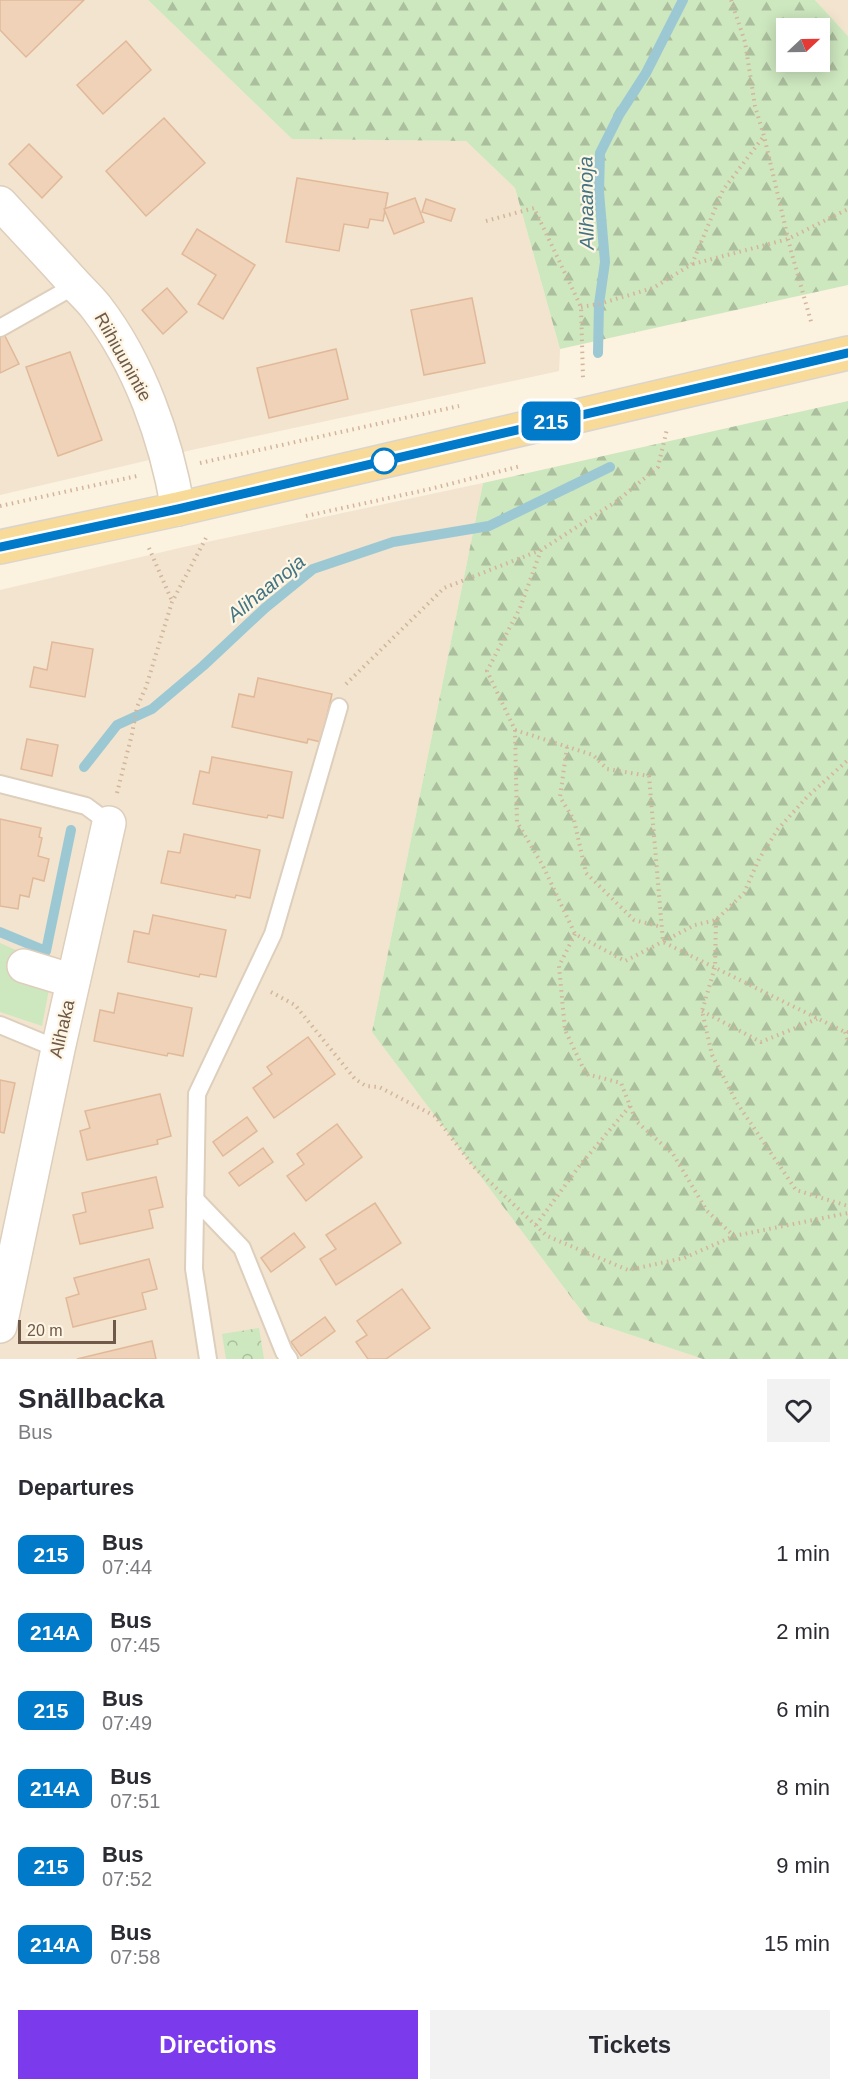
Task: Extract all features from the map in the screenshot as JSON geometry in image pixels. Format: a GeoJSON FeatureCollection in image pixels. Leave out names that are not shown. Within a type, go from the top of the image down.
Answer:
{"type":"FeatureCollection","features":[{"type":"Feature","properties":{"kind":"main road"},"geometry":{"type":"LineString","coordinates":[[0,547],[178,509],[848,353]]}},
{"type":"Feature","properties":{"kind":"street","name":"Riihiuunintie"},"geometry":{"type":"LineString","coordinates":[[0,203],[96,308],[118,342],[146,396],[171,469],[178,509]]}},
{"type":"Feature","properties":{"kind":"street","name":"Alihaka"},"geometry":{"type":"LineString","coordinates":[[0,1326],[57,1049],[109,823]]}},
{"type":"Feature","properties":{"kind":"street"},"geometry":{"type":"LineString","coordinates":[[24,966],[73,981]]}},
{"type":"Feature","properties":{"kind":"lane"},"geometry":{"type":"LineString","coordinates":[[0,328],[76,285]]}},
{"type":"Feature","properties":{"kind":"lane"},"geometry":{"type":"LineString","coordinates":[[208,1359],[194,1269],[197,1094],[273,934],[339,707]]}},
{"type":"Feature","properties":{"kind":"lane"},"geometry":{"type":"LineString","coordinates":[[0,784],[86,806],[109,823]]}},
{"type":"Feature","properties":{"kind":"lane"},"geometry":{"type":"LineString","coordinates":[[0,1025],[57,1049]]}},
{"type":"Feature","properties":{"kind":"lane"},"geometry":{"type":"LineString","coordinates":[[195,1199],[242,1248],[284,1353],[289,1359]]}},
{"type":"Feature","properties":{"kind":"path"},"geometry":{"type":"LineString","coordinates":[[731,0],[745,42],[755,106],[765,136],[788,239],[813,325]]}},
{"type":"Feature","properties":{"kind":"path"},"geometry":{"type":"LineString","coordinates":[[692,264],[723,190],[765,136]]}},
{"type":"Feature","properties":{"kind":"path"},"geometry":{"type":"LineString","coordinates":[[486,221],[534,208],[581,307],[583,378]]}},
{"type":"Feature","properties":{"kind":"path"},"geometry":{"type":"LineString","coordinates":[[581,307],[653,288],[692,264],[788,239],[848,209]]}},
{"type":"Feature","properties":{"kind":"path"},"geometry":{"type":"LineString","coordinates":[[802,328],[821,323]]}},
{"type":"Feature","properties":{"kind":"path"},"geometry":{"type":"LineString","coordinates":[[572,381],[594,375]]}},
{"type":"Feature","properties":{"kind":"path"},"geometry":{"type":"LineString","coordinates":[[0,507],[460,406]]}},
{"type":"Feature","properties":{"kind":"path"},"geometry":{"type":"LineString","coordinates":[[346,681],[444,588],[540,550],[617,501],[658,467],[667,428]]}},
{"type":"Feature","properties":{"kind":"path"},"geometry":{"type":"LineString","coordinates":[[109,823],[137,707],[146,687],[172,602],[202,545]]}},
{"type":"Feature","properties":{"kind":"path"},"geometry":{"type":"LineString","coordinates":[[149,547],[172,602]]}},
{"type":"Feature","properties":{"kind":"path"},"geometry":{"type":"LineString","coordinates":[[540,550],[520,608],[487,671],[515,730],[517,822],[543,866],[575,934],[625,962],[695,925],[716,920],[744,893],[759,859],[778,829],[808,796],[848,760]]}},
{"type":"Feature","properties":{"kind":"path"},"geometry":{"type":"LineString","coordinates":[[515,730],[593,755],[607,769],[649,776],[663,942]]}},
{"type":"Feature","properties":{"kind":"path"},"geometry":{"type":"LineString","coordinates":[[567,747],[560,797],[574,820],[586,873],[634,920],[662,927]]}},
{"type":"Feature","properties":{"kind":"path"},"geometry":{"type":"LineString","coordinates":[[716,920],[715,967],[702,1011],[712,1055],[737,1103],[796,1190],[848,1206]]}},
{"type":"Feature","properties":{"kind":"path"},"geometry":{"type":"LineString","coordinates":[[575,934],[559,966],[565,1030],[586,1074],[621,1083],[636,1120],[673,1154],[707,1211],[735,1236]]}},
{"type":"Feature","properties":{"kind":"path"},"geometry":{"type":"LineString","coordinates":[[663,942],[846,1032],[848,1041]]}},
{"type":"Feature","properties":{"kind":"path"},"geometry":{"type":"LineString","coordinates":[[251,981],[295,1005],[355,1078],[366,1086],[379,1087],[435,1116],[474,1167],[547,1236],[627,1270],[684,1258],[735,1236],[848,1213]]}},
{"type":"Feature","properties":{"kind":"path"},"geometry":{"type":"LineString","coordinates":[[702,1011],[761,1041],[817,1018]]}},
{"type":"Feature","properties":{"kind":"path"},"geometry":{"type":"LineString","coordinates":[[536,1225],[580,1165],[630,1106]]}},
{"type":"Feature","properties":{"kind":"shaded area"},"geometry":{"type":"Polygon","coordinates":[[[0,0],[148,0],[292,139],[466,141],[515,188],[560,349],[559,371],[196,449],[0,495],[0,0]]]}},
{"type":"Feature","properties":{"kind":"shaded area"},"geometry":{"type":"Polygon","coordinates":[[[815,0],[848,0],[848,36],[815,0]]]}},
{"type":"Feature","properties":{"kind":"shaded area"},"geometry":{"type":"Polygon","coordinates":[[[483,483],[372,1032],[589,1321],[703,1359],[0,1359],[0,590],[184,547],[483,483]]]}},
{"type":"Feature","properties":{"kind":"green space"},"geometry":{"type":"Polygon","coordinates":[[[148,0],[815,0],[848,36],[848,285],[560,349],[515,188],[466,141],[292,139],[148,0]]]}},
{"type":"Feature","properties":{"kind":"green space"},"geometry":{"type":"Polygon","coordinates":[[[848,401],[848,1359],[703,1359],[589,1321],[372,1032],[483,483],[848,401]]]}},
{"type":"Feature","properties":{"kind":"green space"},"geometry":{"type":"Polygon","coordinates":[[[0,943],[18,951],[10,977],[49,989],[42,1026],[0,1012],[0,943]]]}},
{"type":"Feature","properties":{"kind":"green space"},"geometry":{"type":"Polygon","coordinates":[[[259,1328],[264,1359],[226,1359],[222,1334],[259,1328]]]}},
{"type":"Feature","properties":{"kind":"building"},"geometry":{"type":"Polygon","coordinates":[[[0,0],[84,0],[26,57],[0,30],[0,0]]]}},
{"type":"Feature","properties":{"kind":"building"},"geometry":{"type":"Polygon","coordinates":[[[126,41],[151,70],[103,114],[77,85],[126,41]]]}},
{"type":"Feature","properties":{"kind":"building"},"geometry":{"type":"Polygon","coordinates":[[[164,118],[205,163],[146,216],[106,171],[164,118]]]}},
{"type":"Feature","properties":{"kind":"building"},"geometry":{"type":"Polygon","coordinates":[[[29,144],[62,177],[42,198],[9,164],[29,144]]]}},
{"type":"Feature","properties":{"kind":"building"},"geometry":{"type":"Polygon","coordinates":[[[297,178],[388,193],[383,221],[370,219],[368,228],[344,224],[339,251],[286,242],[297,178]]]}},
{"type":"Feature","properties":{"kind":"building"},"geometry":{"type":"Polygon","coordinates":[[[415,198],[424,222],[394,234],[384,209],[415,198]]]}},
{"type":"Feature","properties":{"kind":"building"},"geometry":{"type":"Polygon","coordinates":[[[426,199],[455,209],[451,221],[422,212],[426,199]]]}},
{"type":"Feature","properties":{"kind":"building"},"geometry":{"type":"Polygon","coordinates":[[[197,229],[255,265],[223,319],[198,304],[216,275],[182,254],[197,229]]]}},
{"type":"Feature","properties":{"kind":"building"},"geometry":{"type":"Polygon","coordinates":[[[167,288],[187,312],[163,334],[142,310],[167,288]]]}},
{"type":"Feature","properties":{"kind":"building"},"geometry":{"type":"Polygon","coordinates":[[[472,298],[485,363],[424,375],[411,310],[472,298]]]}},
{"type":"Feature","properties":{"kind":"building"},"geometry":{"type":"Polygon","coordinates":[[[3,332],[19,364],[0,373],[0,334],[3,332]]]}},
{"type":"Feature","properties":{"kind":"building"},"geometry":{"type":"Polygon","coordinates":[[[336,349],[348,399],[269,418],[257,368],[336,349]]]}},
{"type":"Feature","properties":{"kind":"building"},"geometry":{"type":"Polygon","coordinates":[[[70,352],[102,440],[58,456],[26,367],[70,352]]]}},
{"type":"Feature","properties":{"kind":"building"},"geometry":{"type":"Polygon","coordinates":[[[52,642],[93,649],[85,697],[30,687],[34,667],[47,670],[52,642]]]}},
{"type":"Feature","properties":{"kind":"building"},"geometry":{"type":"Polygon","coordinates":[[[258,678],[332,694],[321,742],[308,739],[307,743],[232,727],[239,694],[254,697],[258,678]]]}},
{"type":"Feature","properties":{"kind":"building"},"geometry":{"type":"Polygon","coordinates":[[[27,739],[58,745],[52,776],[21,769],[27,739]]]}},
{"type":"Feature","properties":{"kind":"building"},"geometry":{"type":"Polygon","coordinates":[[[212,757],[292,772],[283,818],[268,815],[267,818],[193,804],[200,771],[209,773],[212,757]]]}},
{"type":"Feature","properties":{"kind":"building"},"geometry":{"type":"Polygon","coordinates":[[[0,819],[41,828],[39,837],[42,838],[38,856],[49,859],[44,881],[33,878],[29,897],[20,895],[18,909],[0,906],[0,819]]]}},
{"type":"Feature","properties":{"kind":"building"},"geometry":{"type":"Polygon","coordinates":[[[184,834],[260,850],[250,898],[236,895],[235,898],[161,883],[168,851],[180,853],[184,834]]]}},
{"type":"Feature","properties":{"kind":"building"},"geometry":{"type":"Polygon","coordinates":[[[153,915],[226,930],[216,977],[200,974],[199,977],[128,962],[134,931],[149,934],[153,915]]]}},
{"type":"Feature","properties":{"kind":"building"},"geometry":{"type":"Polygon","coordinates":[[[118,993],[192,1008],[183,1056],[168,1053],[167,1056],[94,1041],[100,1010],[114,1013],[118,993]]]}},
{"type":"Feature","properties":{"kind":"building"},"geometry":{"type":"Polygon","coordinates":[[[308,1037],[335,1074],[274,1118],[253,1088],[272,1074],[267,1067],[308,1037]]]}},
{"type":"Feature","properties":{"kind":"building"},"geometry":{"type":"Polygon","coordinates":[[[0,1080],[15,1083],[4,1133],[0,1132],[0,1080]]]}},
{"type":"Feature","properties":{"kind":"building"},"geometry":{"type":"Polygon","coordinates":[[[160,1094],[171,1136],[157,1140],[158,1144],[87,1160],[80,1131],[90,1128],[85,1111],[160,1094]]]}},
{"type":"Feature","properties":{"kind":"building"},"geometry":{"type":"Polygon","coordinates":[[[247,1117],[257,1131],[223,1156],[213,1142],[247,1117]]]}},
{"type":"Feature","properties":{"kind":"building"},"geometry":{"type":"Polygon","coordinates":[[[337,1124],[362,1157],[306,1201],[287,1176],[304,1164],[297,1154],[337,1124]]]}},
{"type":"Feature","properties":{"kind":"building"},"geometry":{"type":"Polygon","coordinates":[[[263,1148],[273,1162],[239,1186],[229,1173],[263,1148]]]}},
{"type":"Feature","properties":{"kind":"building"},"geometry":{"type":"Polygon","coordinates":[[[156,1177],[163,1207],[149,1210],[153,1228],[80,1244],[73,1215],[86,1212],[82,1193],[156,1177]]]}},
{"type":"Feature","properties":{"kind":"building"},"geometry":{"type":"Polygon","coordinates":[[[375,1203],[401,1243],[336,1285],[320,1259],[336,1249],[326,1235],[375,1203]]]}},
{"type":"Feature","properties":{"kind":"building"},"geometry":{"type":"Polygon","coordinates":[[[294,1233],[305,1247],[271,1272],[261,1258],[294,1233]]]}},
{"type":"Feature","properties":{"kind":"building"},"geometry":{"type":"Polygon","coordinates":[[[149,1259],[157,1289],[142,1293],[146,1309],[73,1327],[66,1298],[79,1294],[74,1278],[149,1259]]]}},
{"type":"Feature","properties":{"kind":"building"},"geometry":{"type":"Polygon","coordinates":[[[402,1289],[430,1328],[386,1359],[368,1359],[356,1342],[367,1335],[357,1321],[402,1289]]]}},
{"type":"Feature","properties":{"kind":"building"},"geometry":{"type":"Polygon","coordinates":[[[325,1317],[335,1331],[301,1356],[291,1342],[325,1317]]]}},
{"type":"Feature","properties":{"kind":"building"},"geometry":{"type":"Polygon","coordinates":[[[152,1341],[156,1359],[77,1359],[152,1341]]]}},
{"type":"Feature","properties":{"kind":"waterway","name":"Alihaanoja"},"geometry":{"type":"LineString","coordinates":[[598,353],[599,304],[605,262],[599,192],[600,153],[619,115],[646,73],[683,0]]}},
{"type":"Feature","properties":{"kind":"waterway","name":"Alihaanoja"},"geometry":{"type":"LineString","coordinates":[[84,767],[117,725],[152,709],[203,666],[265,608],[313,569],[393,542],[489,526],[610,467]]}},
{"type":"Feature","properties":{"kind":"waterway","name":"Alihaanoja"},"geometry":{"type":"LineString","coordinates":[[0,932],[46,951],[71,830]]}},
{"type":"Feature","properties":{"kind":"bus line","name":"215"},"geometry":{"type":"LineString","coordinates":[[0,547],[178,509],[848,353]]}}]}
